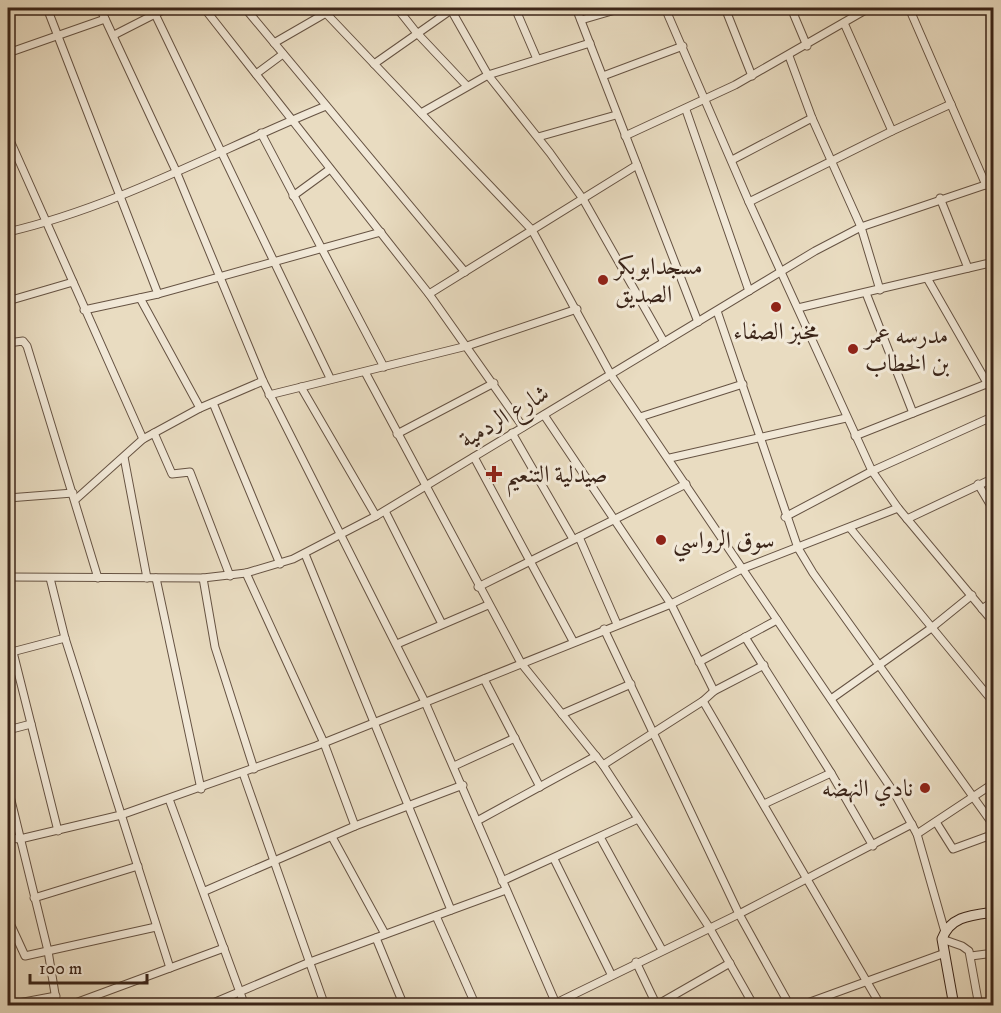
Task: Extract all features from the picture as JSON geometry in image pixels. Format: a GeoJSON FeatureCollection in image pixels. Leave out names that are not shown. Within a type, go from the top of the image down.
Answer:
{"type":"FeatureCollection","features":[{"type":"Feature","properties":{"kind":"street"},"geometry":{"type":"LineString","coordinates":[[47,8],[158,294]]}},
{"type":"Feature","properties":{"kind":"street"},"geometry":{"type":"LineString","coordinates":[[100,8],[176,171],[262,381],[397,644],[463,785],[554,1005],[611,974],[740,914],[912,824]]}},
{"type":"Feature","properties":{"kind":"street"},"geometry":{"type":"LineString","coordinates":[[114,35],[167,8]]}},
{"type":"Feature","properties":{"kind":"street"},"geometry":{"type":"LineString","coordinates":[[204,8],[429,294],[523,427]]}},
{"type":"Feature","properties":{"kind":"street"},"geometry":{"type":"LineString","coordinates":[[245,8],[465,272]]}},
{"type":"Feature","properties":{"kind":"street"},"geometry":{"type":"LineString","coordinates":[[397,8],[416,32],[466,85]]}},
{"type":"Feature","properties":{"kind":"street"},"geometry":{"type":"LineString","coordinates":[[515,8],[537,59]]}},
{"type":"Feature","properties":{"kind":"street"},"geometry":{"type":"LineString","coordinates":[[576,8],[698,322]]}},
{"type":"Feature","properties":{"kind":"street"},"geometry":{"type":"LineString","coordinates":[[581,20],[622,8]]}},
{"type":"Feature","properties":{"kind":"street"},"geometry":{"type":"LineString","coordinates":[[665,8],[707,100],[749,202],[872,471],[898,508],[993,623]]}},
{"type":"Feature","properties":{"kind":"street"},"geometry":{"type":"LineString","coordinates":[[725,8],[752,76]]}},
{"type":"Feature","properties":{"kind":"street"},"geometry":{"type":"LineString","coordinates":[[791,8],[807,46]]}},
{"type":"Feature","properties":{"kind":"street"},"geometry":{"type":"LineString","coordinates":[[625,136],[707,100],[807,46],[866,8]]}},
{"type":"Feature","properties":{"kind":"street"},"geometry":{"type":"LineString","coordinates":[[924,8],[910,10],[951,104],[990,184]]}},
{"type":"Feature","properties":{"kind":"street"},"geometry":{"type":"LineString","coordinates":[[374,64],[451,9],[488,75],[538,137],[583,199],[664,342]]}},
{"type":"Feature","properties":{"kind":"street"},"geometry":{"type":"LineString","coordinates":[[274,43],[324,10],[532,230],[611,375],[744,568],[912,824],[917,834],[944,935],[954,1005]]}},
{"type":"Feature","properties":{"kind":"street"},"geometry":{"type":"LineString","coordinates":[[155,15],[330,378]]}},
{"type":"Feature","properties":{"kind":"street"},"geometry":{"type":"LineString","coordinates":[[8,53],[105,19]]}},
{"type":"Feature","properties":{"kind":"street"},"geometry":{"type":"LineString","coordinates":[[844,23],[892,131]]}},
{"type":"Feature","properties":{"kind":"street"},"geometry":{"type":"LineString","coordinates":[[421,113],[466,85],[488,75],[590,43]]}},
{"type":"Feature","properties":{"kind":"street"},"geometry":{"type":"LineString","coordinates":[[603,76],[683,46]]}},
{"type":"Feature","properties":{"kind":"street"},"geometry":{"type":"LineString","coordinates":[[256,74],[283,54]]}},
{"type":"Feature","properties":{"kind":"street"},"geometry":{"type":"LineString","coordinates":[[789,56],[812,118],[861,227],[880,290]]}},
{"type":"Feature","properties":{"kind":"street"},"geometry":{"type":"LineString","coordinates":[[749,202],[951,104]]}},
{"type":"Feature","properties":{"kind":"street"},"geometry":{"type":"LineString","coordinates":[[8,232],[45,224],[119,197],[220,150],[326,106]]}},
{"type":"Feature","properties":{"kind":"street"},"geometry":{"type":"LineString","coordinates":[[686,110],[749,291]]}},
{"type":"Feature","properties":{"kind":"street"},"geometry":{"type":"LineString","coordinates":[[538,137],[616,115]]}},
{"type":"Feature","properties":{"kind":"street"},"geometry":{"type":"LineString","coordinates":[[732,160],[812,118]]}},
{"type":"Feature","properties":{"kind":"street"},"geometry":{"type":"LineString","coordinates":[[261,133],[384,367]]}},
{"type":"Feature","properties":{"kind":"street"},"geometry":{"type":"LineString","coordinates":[[8,136],[45,224],[143,439]]}},
{"type":"Feature","properties":{"kind":"street"},"geometry":{"type":"LineString","coordinates":[[429,294],[637,165]]}},
{"type":"Feature","properties":{"kind":"street"},"geometry":{"type":"LineString","coordinates":[[293,196],[330,169]]}},
{"type":"Feature","properties":{"kind":"street","name":"شارع الردمية"},"geometry":{"type":"LineString","coordinates":[[8,577],[203,578],[231,576],[280,564],[340,536],[385,511],[749,291],[861,227],[940,198],[990,184]]}},
{"type":"Feature","properties":{"kind":"street"},"geometry":{"type":"LineString","coordinates":[[940,198],[968,268]]}},
{"type":"Feature","properties":{"kind":"street"},"geometry":{"type":"LineString","coordinates":[[84,310],[158,294],[381,232]]}},
{"type":"Feature","properties":{"kind":"street"},"geometry":{"type":"LineString","coordinates":[[798,308],[993,262]]}},
{"type":"Feature","properties":{"kind":"street"},"geometry":{"type":"LineString","coordinates":[[927,278],[990,382],[993,395]]}},
{"type":"Feature","properties":{"kind":"street"},"geometry":{"type":"LineString","coordinates":[[8,301],[73,282]]}},
{"type":"Feature","properties":{"kind":"street"},"geometry":{"type":"LineString","coordinates":[[866,293],[913,413]]}},
{"type":"Feature","properties":{"kind":"street"},"geometry":{"type":"LineString","coordinates":[[140,298],[200,408]]}},
{"type":"Feature","properties":{"kind":"street"},"geometry":{"type":"LineString","coordinates":[[269,395],[330,378],[364,372],[467,346],[577,309]]}},
{"type":"Feature","properties":{"kind":"street"},"geometry":{"type":"LineString","coordinates":[[717,311],[743,384],[785,517],[798,548],[813,573],[993,826]]}},
{"type":"Feature","properties":{"kind":"street"},"geometry":{"type":"LineString","coordinates":[[8,343],[20,341],[27,346],[98,578]]}},
{"type":"Feature","properties":{"kind":"street"},"geometry":{"type":"LineString","coordinates":[[364,372],[521,663],[603,765],[709,927],[754,1005]]}},
{"type":"Feature","properties":{"kind":"street"},"geometry":{"type":"LineString","coordinates":[[8,498],[74,497],[143,439],[200,408],[262,381]]}},
{"type":"Feature","properties":{"kind":"street"},"geometry":{"type":"LineString","coordinates":[[855,436],[990,382]]}},
{"type":"Feature","properties":{"kind":"street"},"geometry":{"type":"LineString","coordinates":[[397,434],[494,383]]}},
{"type":"Feature","properties":{"kind":"street"},"geometry":{"type":"LineString","coordinates":[[640,417],[743,384]]}},
{"type":"Feature","properties":{"kind":"street"},"geometry":{"type":"LineString","coordinates":[[301,387],[376,516]]}},
{"type":"Feature","properties":{"kind":"street"},"geometry":{"type":"LineString","coordinates":[[213,403],[280,564]]}},
{"type":"Feature","properties":{"kind":"street"},"geometry":{"type":"LineString","coordinates":[[544,415],[671,603],[714,691]]}},
{"type":"Feature","properties":{"kind":"street"},"geometry":{"type":"LineString","coordinates":[[785,517],[872,471],[993,416]]}},
{"type":"Feature","properties":{"kind":"street"},"geometry":{"type":"LineString","coordinates":[[670,458],[761,440],[846,418]]}},
{"type":"Feature","properties":{"kind":"street"},"geometry":{"type":"LineString","coordinates":[[154,433],[173,475],[190,472],[231,576]]}},
{"type":"Feature","properties":{"kind":"street"},"geometry":{"type":"LineString","coordinates":[[512,433],[576,538],[617,624]]}},
{"type":"Feature","properties":{"kind":"street"},"geometry":{"type":"LineString","coordinates":[[124,457],[201,789]]}},
{"type":"Feature","properties":{"kind":"street"},"geometry":{"type":"LineString","coordinates":[[474,457],[573,641]]}},
{"type":"Feature","properties":{"kind":"street"},"geometry":{"type":"LineString","coordinates":[[908,519],[993,478]]}},
{"type":"Feature","properties":{"kind":"street"},"geometry":{"type":"LineString","coordinates":[[478,587],[686,484]]}},
{"type":"Feature","properties":{"kind":"street"},"geometry":{"type":"LineString","coordinates":[[978,484],[993,511]]}},
{"type":"Feature","properties":{"kind":"street"},"geometry":{"type":"LineString","coordinates":[[8,838],[20,839],[58,831],[121,815],[201,789],[484,679],[671,603],[744,568],[898,508]]}},
{"type":"Feature","properties":{"kind":"street"},"geometry":{"type":"LineString","coordinates":[[385,511],[442,624]]}},
{"type":"Feature","properties":{"kind":"street"},"geometry":{"type":"LineString","coordinates":[[849,528],[993,703]]}},
{"type":"Feature","properties":{"kind":"street"},"geometry":{"type":"LineString","coordinates":[[304,554],[372,724],[451,910]]}},
{"type":"Feature","properties":{"kind":"street"},"geometry":{"type":"LineString","coordinates":[[246,573],[324,743],[355,826]]}},
{"type":"Feature","properties":{"kind":"street"},"geometry":{"type":"LineString","coordinates":[[50,578],[65,638],[170,968]]}},
{"type":"Feature","properties":{"kind":"street"},"geometry":{"type":"LineString","coordinates":[[203,578],[215,647],[254,769]]}},
{"type":"Feature","properties":{"kind":"street"},"geometry":{"type":"LineString","coordinates":[[831,699],[930,629],[972,595]]}},
{"type":"Feature","properties":{"kind":"street"},"geometry":{"type":"LineString","coordinates":[[982,609],[993,602]]}},
{"type":"Feature","properties":{"kind":"street"},"geometry":{"type":"LineString","coordinates":[[397,644],[488,604]]}},
{"type":"Feature","properties":{"kind":"street"},"geometry":{"type":"LineString","coordinates":[[699,662],[777,620]]}},
{"type":"Feature","properties":{"kind":"street"},"geometry":{"type":"LineString","coordinates":[[604,629],[740,914],[790,1005]]}},
{"type":"Feature","properties":{"kind":"street"},"geometry":{"type":"LineString","coordinates":[[745,637],[831,773],[873,846]]}},
{"type":"Feature","properties":{"kind":"street"},"geometry":{"type":"LineString","coordinates":[[58,831],[32,724],[10,653],[65,638]]}},
{"type":"Feature","properties":{"kind":"street"},"geometry":{"type":"LineString","coordinates":[[603,765],[703,701],[714,691],[764,665]]}},
{"type":"Feature","properties":{"kind":"street"},"geometry":{"type":"LineString","coordinates":[[484,679],[540,786]]}},
{"type":"Feature","properties":{"kind":"street"},"geometry":{"type":"LineString","coordinates":[[562,714],[631,684]]}},
{"type":"Feature","properties":{"kind":"street"},"geometry":{"type":"LineString","coordinates":[[703,701],[881,1005]]}},
{"type":"Feature","properties":{"kind":"street"},"geometry":{"type":"LineString","coordinates":[[8,730],[32,724]]}},
{"type":"Feature","properties":{"kind":"street"},"geometry":{"type":"LineString","coordinates":[[454,766],[514,738]]}},
{"type":"Feature","properties":{"kind":"street"},"geometry":{"type":"LineString","coordinates":[[477,821],[596,756]]}},
{"type":"Feature","properties":{"kind":"street"},"geometry":{"type":"LineString","coordinates":[[243,773],[325,1005]]}},
{"type":"Feature","properties":{"kind":"street"},"geometry":{"type":"LineString","coordinates":[[764,804],[831,773]]}},
{"type":"Feature","properties":{"kind":"street"},"geometry":{"type":"LineString","coordinates":[[917,834],[993,783]]}},
{"type":"Feature","properties":{"kind":"street"},"geometry":{"type":"LineString","coordinates":[[205,891],[355,826],[463,785]]}},
{"type":"Feature","properties":{"kind":"street"},"geometry":{"type":"LineString","coordinates":[[8,788],[48,951],[57,1005]]}},
{"type":"Feature","properties":{"kind":"street"},"geometry":{"type":"LineString","coordinates":[[169,799],[205,891],[245,1005]]}},
{"type":"Feature","properties":{"kind":"street"},"geometry":{"type":"LineString","coordinates":[[502,880],[554,859],[638,819]]}},
{"type":"Feature","properties":{"kind":"street"},"geometry":{"type":"LineString","coordinates":[[936,822],[953,849],[993,834]]}},
{"type":"Feature","properties":{"kind":"street"},"geometry":{"type":"LineString","coordinates":[[332,837],[385,934]]}},
{"type":"Feature","properties":{"kind":"street"},"geometry":{"type":"LineString","coordinates":[[600,837],[662,950]]}},
{"type":"Feature","properties":{"kind":"street"},"geometry":{"type":"LineString","coordinates":[[554,859],[611,974]]}},
{"type":"Feature","properties":{"kind":"street"},"geometry":{"type":"LineString","coordinates":[[34,898],[138,866]]}},
{"type":"Feature","properties":{"kind":"street"},"geometry":{"type":"LineString","coordinates":[[207,1005],[310,962],[506,890]]}},
{"type":"Feature","properties":{"kind":"street"},"geometry":{"type":"LineString","coordinates":[[944,935],[954,921],[993,912]]}},
{"type":"Feature","properties":{"kind":"street"},"geometry":{"type":"LineString","coordinates":[[436,916],[476,1005]]}},
{"type":"Feature","properties":{"kind":"street"},"geometry":{"type":"LineString","coordinates":[[8,919],[24,956],[156,927]]}},
{"type":"Feature","properties":{"kind":"street"},"geometry":{"type":"LineString","coordinates":[[944,935],[962,946],[971,956],[979,1005]]}},
{"type":"Feature","properties":{"kind":"street"},"geometry":{"type":"LineString","coordinates":[[376,938],[404,1005]]}},
{"type":"Feature","properties":{"kind":"street"},"geometry":{"type":"LineString","coordinates":[[66,1005],[224,948]]}},
{"type":"Feature","properties":{"kind":"street"},"geometry":{"type":"LineString","coordinates":[[799,1005],[945,953]]}},
{"type":"Feature","properties":{"kind":"street"},"geometry":{"type":"LineString","coordinates":[[971,956],[993,953]]}},
{"type":"Feature","properties":{"kind":"street"},"geometry":{"type":"LineString","coordinates":[[636,962],[656,1005],[730,963]]}},
{"type":"Feature","properties":{"kind":"street"},"geometry":{"type":"LineString","coordinates":[[8,1005],[56,996]]}},
{"type":"Feature","properties":{"kind":"place","name":"مسجدابوبكر الصديق"},"geometry":{"type":"Point","coordinates":[603,280]}},
{"type":"Feature","properties":{"kind":"place","name":"مخبز الصفاء"},"geometry":{"type":"Point","coordinates":[776,307]}},
{"type":"Feature","properties":{"kind":"place","name":"مدرسه عمر بن الخطاب"},"geometry":{"type":"Point","coordinates":[853,349]}},
{"type":"Feature","properties":{"kind":"place","name":"صيدلية التنعيم"},"geometry":{"type":"Point","coordinates":[494,474]}},
{"type":"Feature","properties":{"kind":"place","name":"سوق الرواسي"},"geometry":{"type":"Point","coordinates":[661,540]}},
{"type":"Feature","properties":{"kind":"place","name":"نادي النهضه"},"geometry":{"type":"Point","coordinates":[925,788]}}]}
